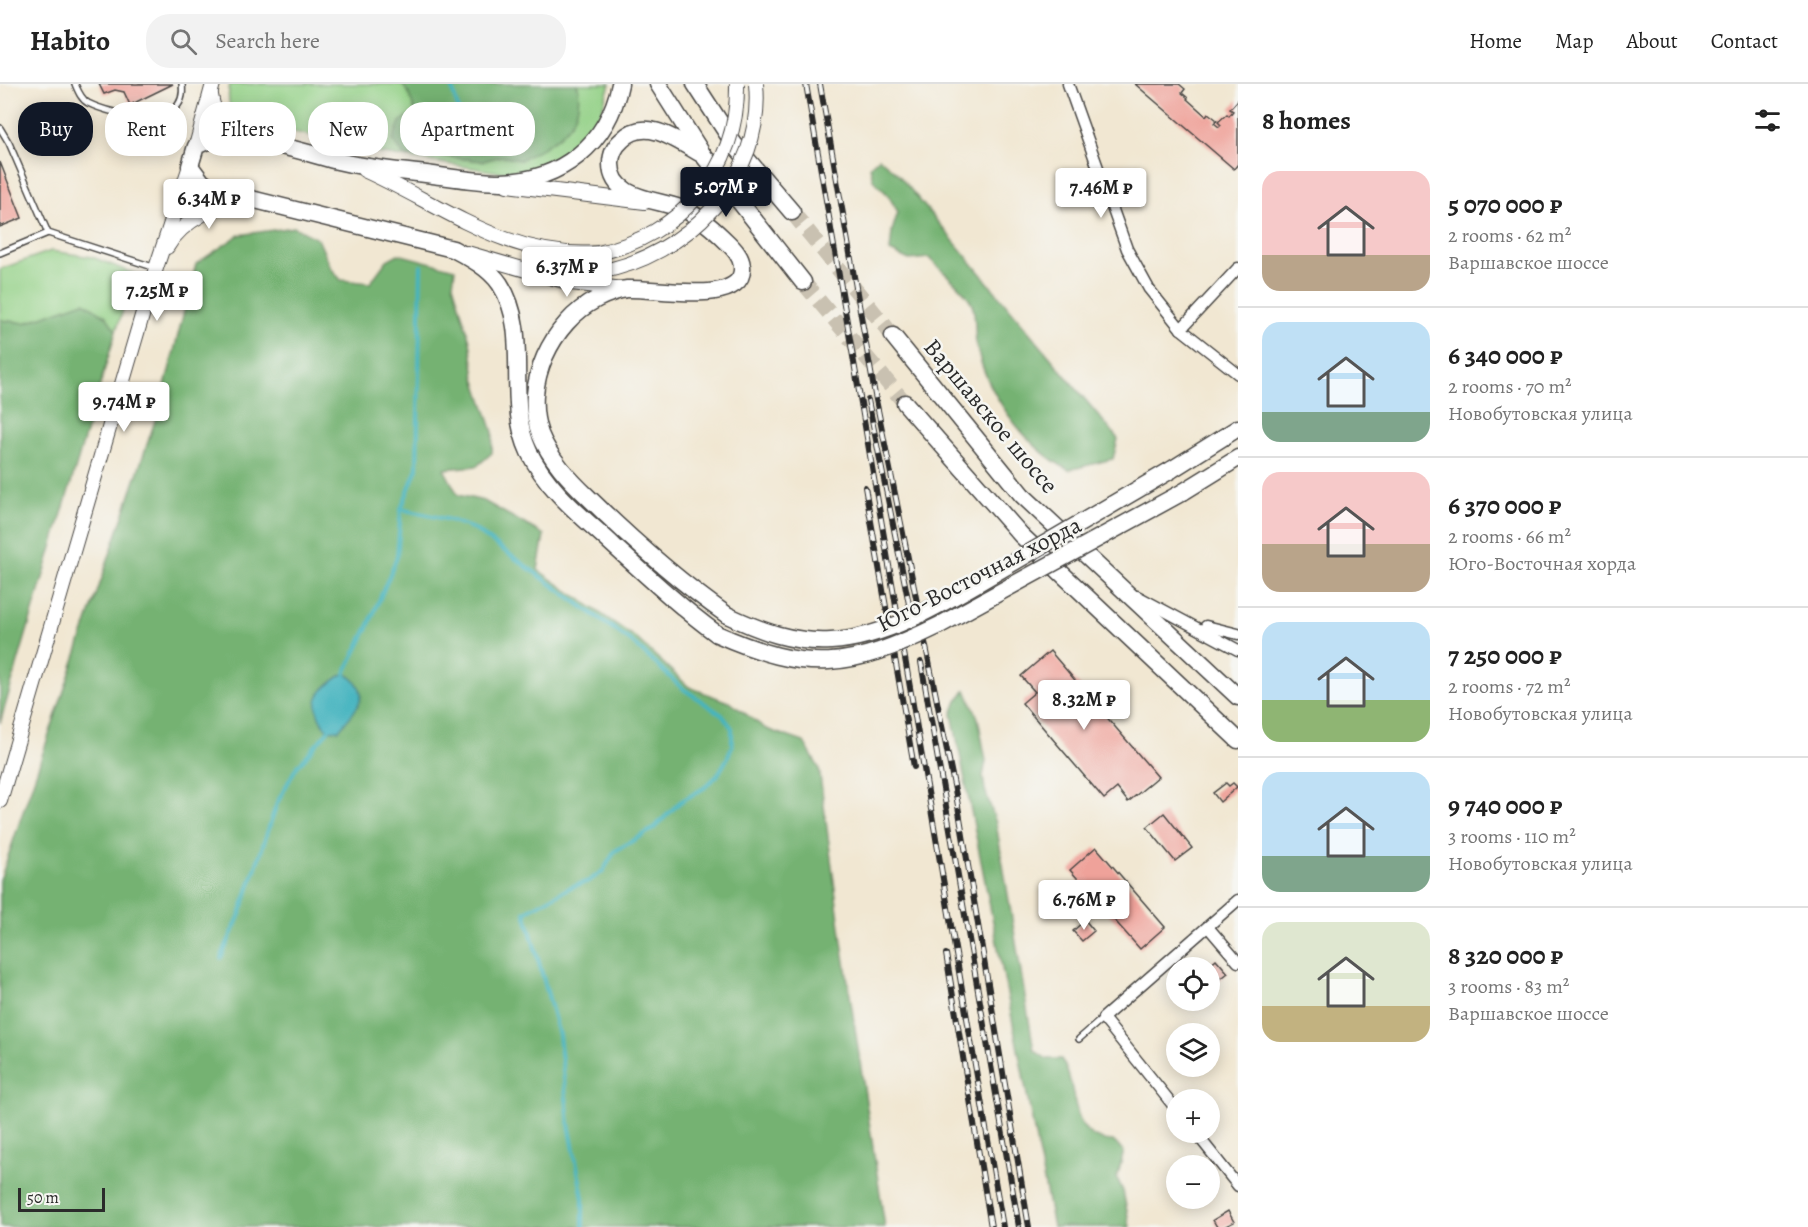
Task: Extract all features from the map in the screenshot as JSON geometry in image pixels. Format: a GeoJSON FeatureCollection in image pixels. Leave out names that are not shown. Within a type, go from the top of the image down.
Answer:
{"type":"FeatureCollection","features":[{"type":"Feature","properties":{"kind":"main road"},"geometry":{"type":"LineString","coordinates":[[296,151],[343,163],[487,181],[539,177],[569,164],[588,148],[603,130],[614,108],[620,84]]}},
{"type":"Feature","properties":{"kind":"main road"},"geometry":{"type":"LineString","coordinates":[[658,84],[703,155],[803,282]]}},
{"type":"Feature","properties":{"kind":"main road"},"geometry":{"type":"LineString","coordinates":[[694,84],[734,144],[792,212]]}},
{"type":"Feature","properties":{"kind":"main road"},"geometry":{"type":"LineString","coordinates":[[625,289],[718,292],[734,286],[742,274],[740,257],[706,223],[682,209],[656,203],[625,190],[614,178],[613,154],[622,139],[631,132],[648,129],[661,133],[703,155]]}},
{"type":"Feature","properties":{"kind":"main road"},"geometry":{"type":"LineString","coordinates":[[190,166],[196,146],[199,144]]}},
{"type":"Feature","properties":{"kind":"main road","name":"Юго-Восточная хорда"},"geometry":{"type":"LineString","coordinates":[[190,166],[207,186],[269,204],[453,249],[481,265],[500,284],[511,309],[515,334],[515,397],[518,422],[528,451],[542,477],[564,501],[665,593],[717,634],[758,652],[792,660],[831,662],[864,657],[896,646],[938,626],[1183,492],[1238,458]]}},
{"type":"Feature","properties":{"kind":"main road","name":"Юго-Восточная хорда"},"geometry":{"type":"LineString","coordinates":[[625,289],[599,298],[579,309],[558,333],[543,358],[536,390],[535,413],[540,434],[569,480],[651,558],[727,615],[763,632],[798,640],[833,641],[867,634],[924,612],[1171,470],[1238,428]]}},
{"type":"Feature","properties":{"kind":"main road","name":"Варшавское шоссе"},"geometry":{"type":"LineString","coordinates":[[893,336],[1022,495],[1238,697]]}},
{"type":"Feature","properties":{"kind":"main road"},"geometry":{"type":"LineString","coordinates":[[905,403],[1021,535],[1238,740]]}},
{"type":"Feature","properties":{"kind":"street"},"geometry":{"type":"LineString","coordinates":[[343,163],[384,179],[515,244],[556,254],[598,253],[630,245],[662,228],[698,196],[715,173],[729,142],[736,112],[737,84]]}},
{"type":"Feature","properties":{"kind":"street"},"geometry":{"type":"LineString","coordinates":[[516,267],[555,272],[598,272],[655,254],[687,233],[713,209],[732,183],[747,148],[755,114],[756,84]]}},
{"type":"Feature","properties":{"kind":"street"},"geometry":{"type":"LineString","coordinates":[[1068,84],[1127,249],[1149,289],[1181,329],[1238,374]]}},
{"type":"Feature","properties":{"kind":"street"},"geometry":{"type":"LineString","coordinates":[[196,146],[212,89]]}},
{"type":"Feature","properties":{"kind":"street"},"geometry":{"type":"LineString","coordinates":[[0,801],[5,767],[156,268],[190,166]]}},
{"type":"Feature","properties":{"kind":"street"},"geometry":{"type":"LineString","coordinates":[[487,181],[544,192],[656,203]]}},
{"type":"Feature","properties":{"kind":"street"},"geometry":{"type":"LineString","coordinates":[[156,268],[169,243],[202,215],[230,203],[243,201],[269,204]]}},
{"type":"Feature","properties":{"kind":"street"},"geometry":{"type":"LineString","coordinates":[[453,249],[572,283],[625,289]]}},
{"type":"Feature","properties":{"kind":"street"},"geometry":{"type":"LineString","coordinates":[[1181,329],[1238,268]]}},
{"type":"Feature","properties":{"kind":"street"},"geometry":{"type":"LineString","coordinates":[[1118,586],[1238,650]]}},
{"type":"Feature","properties":{"kind":"street"},"geometry":{"type":"LineString","coordinates":[[1180,618],[1238,634]]}},
{"type":"Feature","properties":{"kind":"street"},"geometry":{"type":"LineString","coordinates":[[1166,1097],[1103,1018],[1238,900]]}},
{"type":"Feature","properties":{"kind":"street"},"geometry":{"type":"LineString","coordinates":[[1208,927],[1238,962]]}},
{"type":"Feature","properties":{"kind":"street"},"geometry":{"type":"LineString","coordinates":[[1204,1143],[1238,1186]]}},
{"type":"Feature","properties":{"kind":"lane"},"geometry":{"type":"LineString","coordinates":[[75,84],[87,102],[131,117],[146,119],[159,116],[175,107],[182,97],[182,84]]}},
{"type":"Feature","properties":{"kind":"lane"},"geometry":{"type":"LineString","coordinates":[[0,128],[9,143],[48,233]]}},
{"type":"Feature","properties":{"kind":"lane"},"geometry":{"type":"LineString","coordinates":[[0,253],[48,233],[156,268]]}},
{"type":"Feature","properties":{"kind":"lane"},"geometry":{"type":"LineString","coordinates":[[1078,1039],[1103,1018]]}},
{"type":"Feature","properties":{"kind":"green space"},"geometry":{"type":"Polygon","coordinates":[[[230,84],[402,84],[409,93],[412,102],[400,102],[400,156],[442,156],[483,161],[501,156],[520,160],[523,156],[535,156],[535,142],[579,90],[577,84],[610,84],[599,119],[585,141],[568,154],[541,169],[498,172],[388,155],[388,102],[308,102],[308,135],[296,132],[296,102],[229,102],[230,84]]]}},
{"type":"Feature","properties":{"kind":"green space"},"geometry":{"type":"Polygon","coordinates":[[[402,84],[577,84],[579,99],[572,122],[555,140],[535,152],[535,102],[412,102],[402,84]]]}},
{"type":"Feature","properties":{"kind":"green space"},"geometry":{"type":"Polygon","coordinates":[[[400,122],[400,150],[393,140],[400,122]]]}},
{"type":"Feature","properties":{"kind":"green space"},"geometry":{"type":"Polygon","coordinates":[[[442,156],[501,156],[483,161],[442,156]]]}},
{"type":"Feature","properties":{"kind":"green space"},"geometry":{"type":"Polygon","coordinates":[[[501,156],[527,156],[520,160],[501,156]]]}},
{"type":"Feature","properties":{"kind":"green space"},"geometry":{"type":"Polygon","coordinates":[[[879,158],[897,173],[1118,439],[1113,459],[1069,470],[1037,448],[1009,416],[988,380],[981,361],[976,343],[974,311],[968,297],[929,258],[909,260],[890,251],[892,231],[898,212],[888,195],[873,180],[870,166],[879,158]]]}},
{"type":"Feature","properties":{"kind":"green space"},"geometry":{"type":"Polygon","coordinates":[[[294,227],[318,239],[331,268],[341,280],[370,283],[387,260],[398,254],[455,269],[453,284],[470,341],[475,378],[493,432],[492,453],[477,466],[444,469],[458,495],[484,501],[544,535],[538,570],[636,638],[689,687],[731,703],[766,729],[804,742],[819,768],[842,942],[885,1227],[0,1227],[0,880],[160,406],[196,264],[239,235],[294,227]]]}},
{"type":"Feature","properties":{"kind":"green space"},"geometry":{"type":"Polygon","coordinates":[[[51,251],[92,257],[135,274],[116,331],[106,316],[84,302],[25,323],[0,320],[0,269],[51,251]]]}},
{"type":"Feature","properties":{"kind":"green space"},"geometry":{"type":"Polygon","coordinates":[[[84,302],[106,316],[116,331],[0,723],[0,320],[25,323],[84,302]]]}},
{"type":"Feature","properties":{"kind":"green space"},"geometry":{"type":"Polygon","coordinates":[[[966,690],[978,718],[986,761],[983,776],[985,790],[996,823],[1034,1050],[1047,1059],[1061,1059],[1067,1071],[1081,1123],[1088,1132],[1098,1138],[1113,1141],[1124,1151],[1117,1178],[1123,1191],[1130,1227],[1053,1227],[952,714],[957,701],[966,690]]]}},
{"type":"Feature","properties":{"kind":"water"},"geometry":{"type":"Polygon","coordinates":[[[345,673],[354,680],[359,688],[360,702],[339,730],[328,731],[318,712],[318,697],[328,685],[345,673]]]}},
{"type":"Feature","properties":{"kind":"building"},"geometry":{"type":"Polygon","coordinates":[[[99,84],[173,84],[136,102],[129,102],[124,92],[115,90],[104,94],[99,84]]]}},
{"type":"Feature","properties":{"kind":"building"},"geometry":{"type":"Polygon","coordinates":[[[1135,84],[1179,84],[1185,89],[1182,93],[1187,99],[1206,116],[1208,113],[1217,120],[1214,123],[1219,127],[1221,125],[1218,122],[1227,114],[1229,116],[1233,111],[1230,109],[1238,100],[1238,164],[1234,169],[1135,84]]]}},
{"type":"Feature","properties":{"kind":"building"},"geometry":{"type":"Polygon","coordinates":[[[0,162],[22,218],[0,227],[0,162]]]}},
{"type":"Feature","properties":{"kind":"building"},"geometry":{"type":"Polygon","coordinates":[[[1050,651],[1158,777],[1128,802],[1117,788],[1104,799],[1022,703],[1035,692],[1021,676],[1050,651]]]}},
{"type":"Feature","properties":{"kind":"building"},"geometry":{"type":"Polygon","coordinates":[[[1226,783],[1229,786],[1233,783],[1237,787],[1220,802],[1213,793],[1226,783]]]}},
{"type":"Feature","properties":{"kind":"building"},"geometry":{"type":"Polygon","coordinates":[[[1164,813],[1192,848],[1175,861],[1147,827],[1164,813]]]}},
{"type":"Feature","properties":{"kind":"building"},"geometry":{"type":"Polygon","coordinates":[[[1096,847],[1165,927],[1140,949],[1070,870],[1096,847]]]}},
{"type":"Feature","properties":{"kind":"building"},"geometry":{"type":"Polygon","coordinates":[[[1085,920],[1094,931],[1082,941],[1073,931],[1085,920]]]}},
{"type":"Feature","properties":{"kind":"building"},"geometry":{"type":"Polygon","coordinates":[[[1220,964],[1228,973],[1220,979],[1220,964]]]}},
{"type":"Feature","properties":{"kind":"building"},"geometry":{"type":"Polygon","coordinates":[[[1228,1211],[1234,1222],[1224,1227],[1217,1227],[1213,1220],[1228,1211]]]}},
{"type":"Feature","properties":{"kind":"waterway"},"geometry":{"type":"LineString","coordinates":[[451,84],[456,102]]}},
{"type":"Feature","properties":{"kind":"waterway"},"geometry":{"type":"LineString","coordinates":[[345,673],[368,627],[397,557],[401,509],[417,468],[421,266]]}},
{"type":"Feature","properties":{"kind":"waterway"},"geometry":{"type":"LineString","coordinates":[[401,509],[450,520],[474,529],[632,642],[682,688],[722,715],[732,728],[732,746],[727,759],[717,776],[704,788],[680,802],[653,829],[615,851],[603,871],[589,881],[571,887],[525,912],[559,1035],[569,1124],[583,1198],[583,1227]]}},
{"type":"Feature","properties":{"kind":"waterway"},"geometry":{"type":"LineString","coordinates":[[221,958],[241,912],[277,803],[296,768],[328,731]]}},
{"type":"Feature","properties":{"kind":"tunnel"},"geometry":{"type":"LineString","coordinates":[[792,212],[893,336]]}},
{"type":"Feature","properties":{"kind":"tunnel"},"geometry":{"type":"LineString","coordinates":[[803,282],[905,403]]}},
{"type":"Feature","properties":{"kind":"railway"},"geometry":{"type":"LineString","coordinates":[[806,84],[1003,1227]]}},
{"type":"Feature","properties":{"kind":"railway"},"geometry":{"type":"LineString","coordinates":[[820,84],[875,395],[957,800],[1029,1227]]}},
{"type":"Feature","properties":{"kind":"railway"},"geometry":{"type":"LineString","coordinates":[[868,400],[913,624]]}},
{"type":"Feature","properties":{"kind":"railway"},"geometry":{"type":"LineString","coordinates":[[865,487],[914,767]]}},
{"type":"Feature","properties":{"kind":"railway"},"geometry":{"type":"LineString","coordinates":[[921,662],[1019,1227]]}},
{"type":"Feature","properties":{"kind":"railway"},"geometry":{"type":"LineString","coordinates":[[946,954],[991,1227]]}}]}
